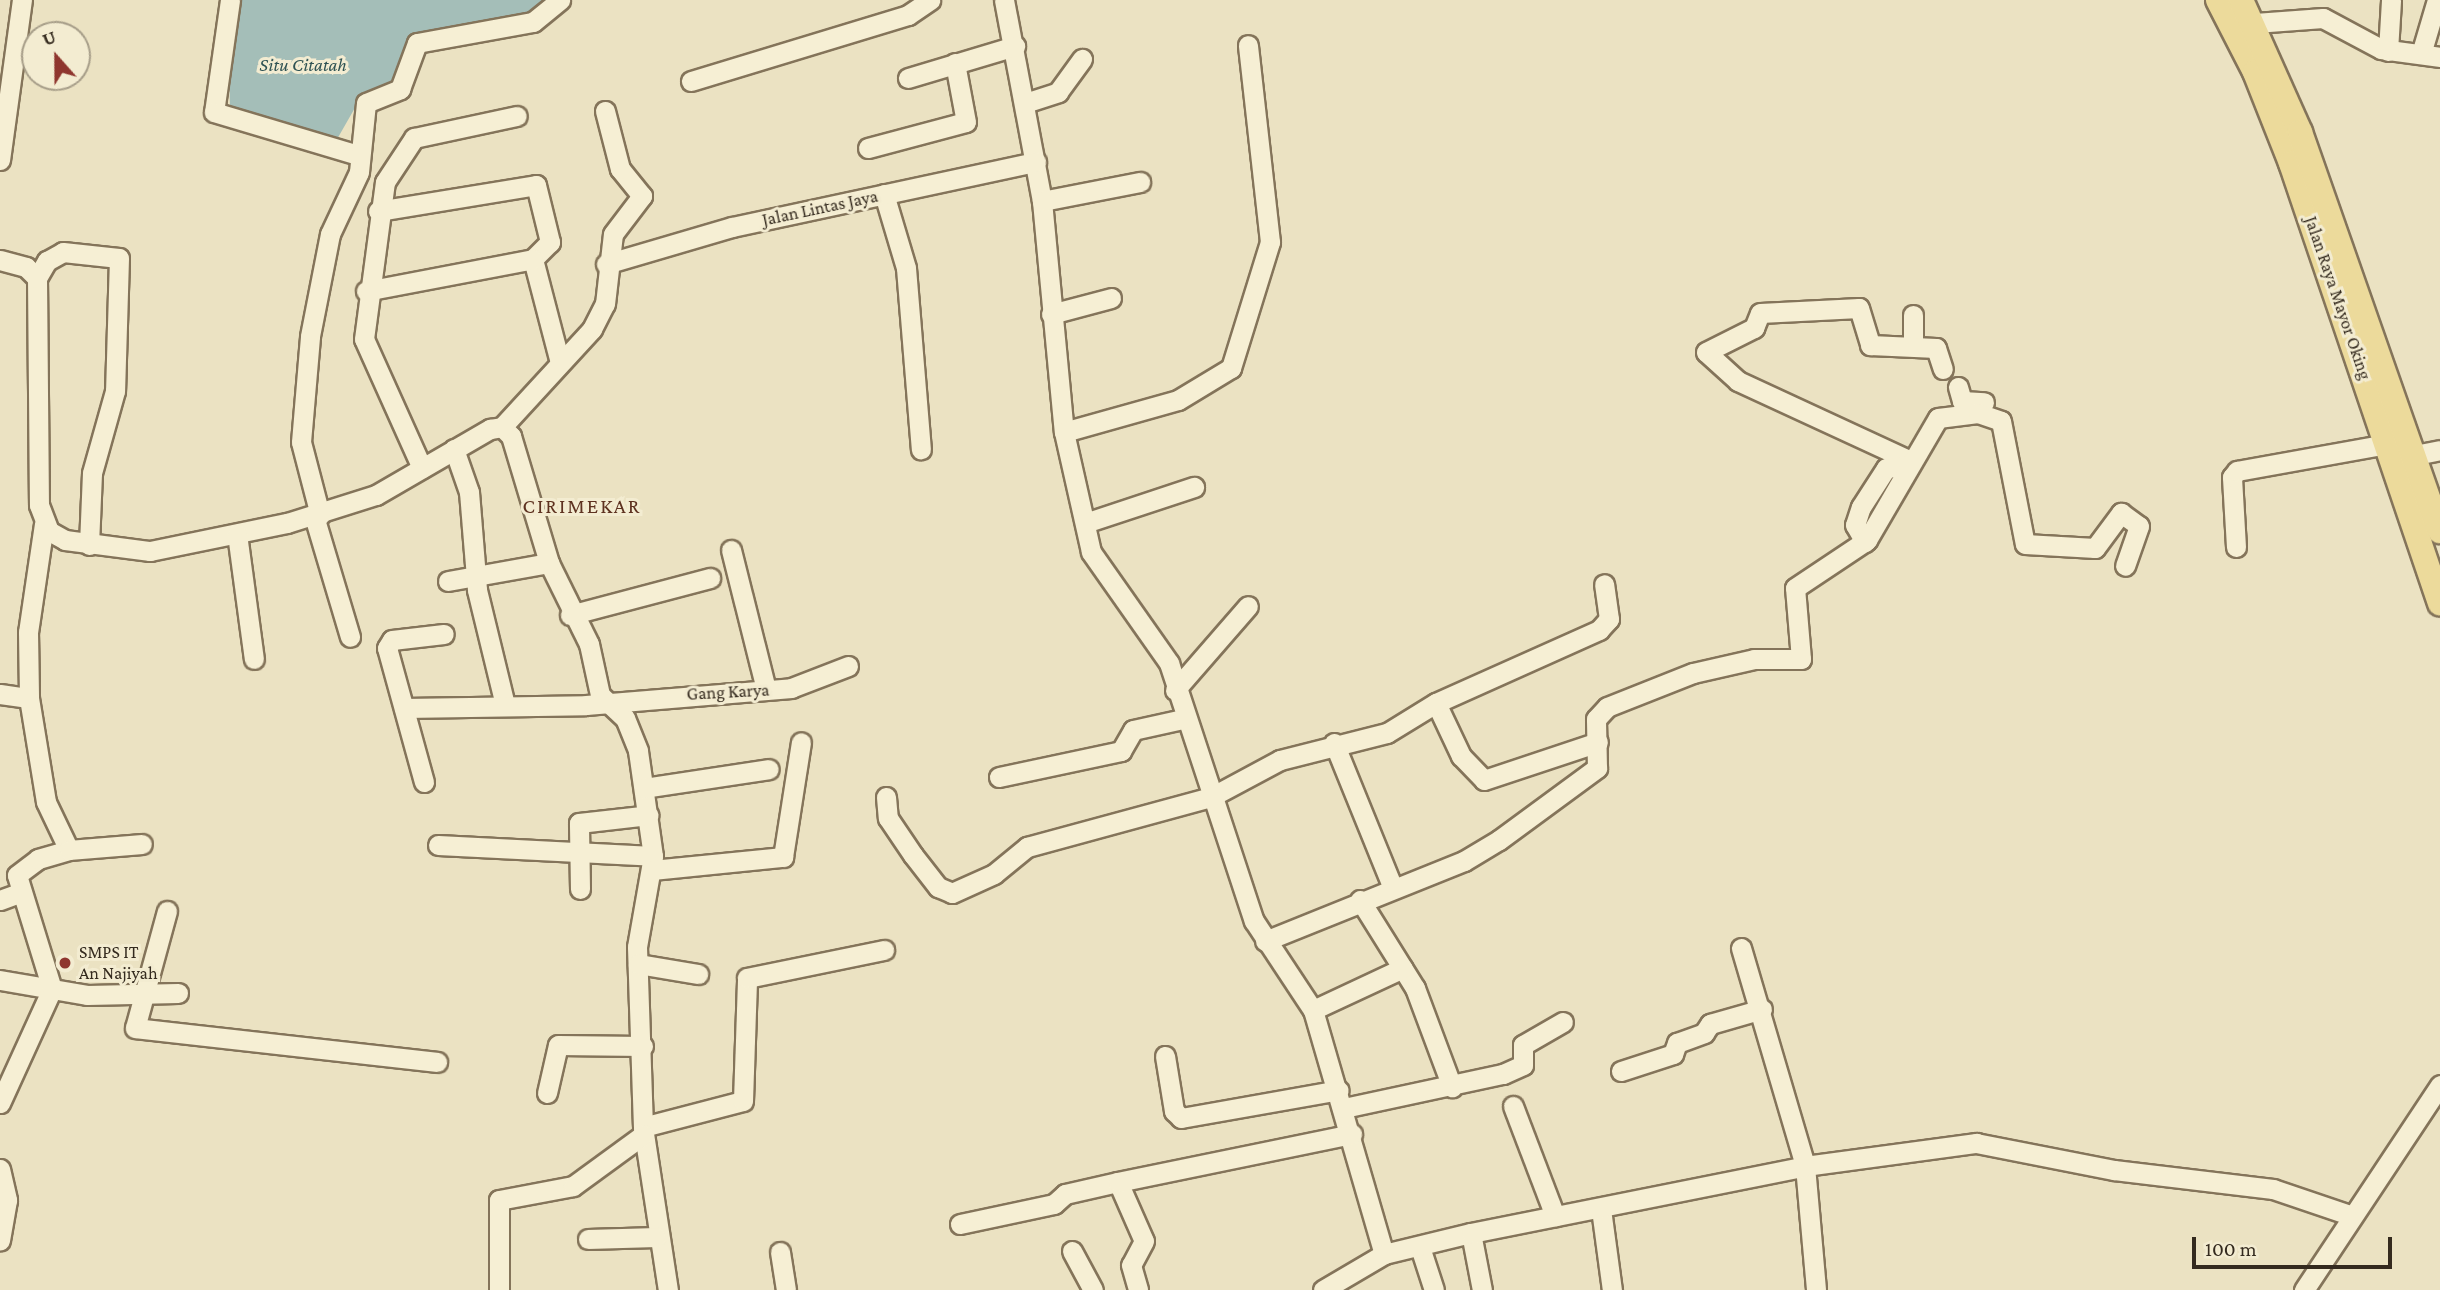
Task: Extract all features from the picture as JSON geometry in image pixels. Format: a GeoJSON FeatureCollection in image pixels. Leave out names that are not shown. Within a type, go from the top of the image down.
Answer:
{"type":"FeatureCollection","features":[{"type":"Feature","properties":{"kind":"main road","name":"Jalan Raya Mayor Oking"},"geometry":{"type":"LineString","coordinates":[[2218,0],[2259,79],[2415,455],[2440,531]]}},
{"type":"Feature","properties":{"kind":"main road","name":"Jalan Raya Mayor Oking"},"geometry":{"type":"LineString","coordinates":[[2241,0],[2255,23],[2359,323],[2387,444],[2440,603]]}},
{"type":"Feature","properties":{"kind":"street"},"geometry":{"type":"LineString","coordinates":[[0,160],[22,0]]}},
{"type":"Feature","properties":{"kind":"street"},"geometry":{"type":"LineString","coordinates":[[230,0],[214,111],[358,155]]}},
{"type":"Feature","properties":{"kind":"street"},"geometry":{"type":"LineString","coordinates":[[350,637],[317,516],[301,442],[310,336],[319,275],[357,180],[366,103],[400,89],[417,43],[533,22],[560,0]]}},
{"type":"Feature","properties":{"kind":"street"},"geometry":{"type":"LineString","coordinates":[[691,81],[908,15],[930,0]]}},
{"type":"Feature","properties":{"kind":"street"},"geometry":{"type":"LineString","coordinates":[[1004,0],[1015,46],[1042,201],[1064,432],[1096,564],[1160,646],[1182,719],[1265,941],[1303,986],[1342,1099],[1384,1254]]}},
{"type":"Feature","properties":{"kind":"street"},"geometry":{"type":"LineString","coordinates":[[2388,51],[2390,0]]}},
{"type":"Feature","properties":{"kind":"street"},"geometry":{"type":"LineString","coordinates":[[2255,23],[2323,18],[2388,51],[2430,56],[2437,0]]}},
{"type":"Feature","properties":{"kind":"street"},"geometry":{"type":"LineString","coordinates":[[1064,432],[1178,400],[1231,368],[1270,242],[1248,45]]}},
{"type":"Feature","properties":{"kind":"street"},"geometry":{"type":"LineString","coordinates":[[908,78],[1015,46]]}},
{"type":"Feature","properties":{"kind":"street"},"geometry":{"type":"LineString","coordinates":[[1025,103],[1058,92],[1082,59]]}},
{"type":"Feature","properties":{"kind":"street"},"geometry":{"type":"LineString","coordinates":[[868,148],[966,122],[955,64]]}},
{"type":"Feature","properties":{"kind":"street"},"geometry":{"type":"LineString","coordinates":[[44,524],[58,538],[89,545],[158,550],[237,534],[317,516],[366,500],[454,449],[502,427],[592,329],[605,304],[606,264],[613,234],[642,196],[620,169],[605,111]]}},
{"type":"Feature","properties":{"kind":"street"},"geometry":{"type":"LineString","coordinates":[[422,468],[402,413],[367,348],[366,291],[385,181],[410,140],[517,116]]}},
{"type":"Feature","properties":{"kind":"street","name":"Jalan Lintas Jaya"},"geometry":{"type":"LineString","coordinates":[[606,264],[732,227],[1036,162]]}},
{"type":"Feature","properties":{"kind":"street"},"geometry":{"type":"LineString","coordinates":[[1042,201],[1140,182]]}},
{"type":"Feature","properties":{"kind":"street"},"geometry":{"type":"LineString","coordinates":[[366,291],[533,260],[550,242],[534,184],[378,211]]}},
{"type":"Feature","properties":{"kind":"street"},"geometry":{"type":"LineString","coordinates":[[884,194],[906,268],[921,449]]}},
{"type":"Feature","properties":{"kind":"street"},"geometry":{"type":"LineString","coordinates":[[69,850],[46,802],[29,698],[27,632],[44,524],[37,278],[47,261],[63,252],[119,258],[115,391],[92,473],[89,545]]}},
{"type":"Feature","properties":{"kind":"street"},"geometry":{"type":"LineString","coordinates":[[0,260],[26,267],[37,278]]}},
{"type":"Feature","properties":{"kind":"street"},"geometry":{"type":"LineString","coordinates":[[533,260],[559,359]]}},
{"type":"Feature","properties":{"kind":"street"},"geometry":{"type":"LineString","coordinates":[[1051,314],[1111,298]]}},
{"type":"Feature","properties":{"kind":"street"},"geometry":{"type":"LineString","coordinates":[[1910,463],[1738,381],[1706,352],[1754,328],[1760,313],[1841,308],[1863,310],[1870,345],[1936,348],[1943,369]]}},
{"type":"Feature","properties":{"kind":"street"},"geometry":{"type":"LineString","coordinates":[[1913,315],[1913,346]]}},
{"type":"Feature","properties":{"kind":"street"},"geometry":{"type":"LineString","coordinates":[[1958,387],[1962,401],[1985,402],[1989,416],[2004,429],[2025,544],[2095,548],[2121,513],[2140,526],[2125,566]]}},
{"type":"Feature","properties":{"kind":"street"},"geometry":{"type":"LineString","coordinates":[[1265,941],[1392,886],[1464,862],[1577,786],[1597,768],[1596,719],[1608,707],[1732,663],[1801,659],[1795,588],[1865,541],[1938,418],[1989,416]]}},
{"type":"Feature","properties":{"kind":"street"},"geometry":{"type":"LineString","coordinates":[[502,427],[520,458],[549,563],[570,615],[589,644],[603,699],[631,729],[644,788],[653,863],[638,964],[643,1045],[643,1131],[656,1237],[668,1290]]}},
{"type":"Feature","properties":{"kind":"street"},"geometry":{"type":"LineString","coordinates":[[2236,547],[2232,477],[2237,471],[2387,444]]}},
{"type":"Feature","properties":{"kind":"street"},"geometry":{"type":"LineString","coordinates":[[454,449],[470,492],[476,573],[505,705]]}},
{"type":"Feature","properties":{"kind":"street"},"geometry":{"type":"LineString","coordinates":[[2415,455],[2440,450]]}},
{"type":"Feature","properties":{"kind":"street"},"geometry":{"type":"LineString","coordinates":[[1085,523],[1194,487]]}},
{"type":"Feature","properties":{"kind":"street"},"geometry":{"type":"LineString","coordinates":[[237,534],[254,659]]}},
{"type":"Feature","properties":{"kind":"street"},"geometry":{"type":"LineString","coordinates":[[731,550],[766,690]]}},
{"type":"Feature","properties":{"kind":"street"},"geometry":{"type":"LineString","coordinates":[[448,581],[476,573],[549,563]]}},
{"type":"Feature","properties":{"kind":"street"},"geometry":{"type":"LineString","coordinates":[[570,615],[710,578]]}},
{"type":"Feature","properties":{"kind":"street"},"geometry":{"type":"LineString","coordinates":[[886,797],[888,818],[938,887],[952,892],[994,874],[1027,847],[1211,797],[1248,782],[1262,768],[1334,743],[1380,736],[1436,704],[1604,627],[1609,615],[1604,584]]}},
{"type":"Feature","properties":{"kind":"street"},"geometry":{"type":"LineString","coordinates":[[1175,690],[1248,606]]}},
{"type":"Feature","properties":{"kind":"street"},"geometry":{"type":"LineString","coordinates":[[424,782],[388,645],[444,634]]}},
{"type":"Feature","properties":{"kind":"street","name":"Gang Karya"},"geometry":{"type":"LineString","coordinates":[[404,708],[586,705],[603,699],[766,690],[811,684],[848,666]]}},
{"type":"Feature","properties":{"kind":"street"},"geometry":{"type":"LineString","coordinates":[[0,694],[29,698]]}},
{"type":"Feature","properties":{"kind":"street"},"geometry":{"type":"LineString","coordinates":[[1436,704],[1461,756],[1483,780],[1598,742]]}},
{"type":"Feature","properties":{"kind":"street"},"geometry":{"type":"LineString","coordinates":[[999,777],[1121,751],[1133,730],[1182,719]]}},
{"type":"Feature","properties":{"kind":"street"},"geometry":{"type":"LineString","coordinates":[[438,845],[576,850],[653,863],[783,857],[801,742]]}},
{"type":"Feature","properties":{"kind":"street"},"geometry":{"type":"LineString","coordinates":[[1334,743],[1392,886]]}},
{"type":"Feature","properties":{"kind":"street"},"geometry":{"type":"LineString","coordinates":[[644,788],[769,769]]}},
{"type":"Feature","properties":{"kind":"street"},"geometry":{"type":"LineString","coordinates":[[580,889],[576,850],[578,825],[586,820],[649,815]]}},
{"type":"Feature","properties":{"kind":"street"},"geometry":{"type":"LineString","coordinates":[[0,1103],[52,989],[22,891],[22,867],[69,850],[142,844]]}},
{"type":"Feature","properties":{"kind":"street"},"geometry":{"type":"LineString","coordinates":[[0,900],[22,891]]}},
{"type":"Feature","properties":{"kind":"street"},"geometry":{"type":"LineString","coordinates":[[1360,900],[1403,968],[1452,1087]]}},
{"type":"Feature","properties":{"kind":"street"},"geometry":{"type":"LineString","coordinates":[[167,911],[147,995],[135,1028],[436,1062]]}},
{"type":"Feature","properties":{"kind":"street"},"geometry":{"type":"LineString","coordinates":[[1741,948],[1762,1009],[1805,1166],[1816,1290]]}},
{"type":"Feature","properties":{"kind":"street"},"geometry":{"type":"LineString","coordinates":[[499,1290],[499,1200],[573,1186],[643,1131],[743,1101],[747,978],[884,950]]}},
{"type":"Feature","properties":{"kind":"street"},"geometry":{"type":"LineString","coordinates":[[638,964],[698,974]]}},
{"type":"Feature","properties":{"kind":"street"},"geometry":{"type":"LineString","coordinates":[[1313,1010],[1403,968]]}},
{"type":"Feature","properties":{"kind":"street"},"geometry":{"type":"LineString","coordinates":[[0,980],[52,989],[147,995],[178,993]]}},
{"type":"Feature","properties":{"kind":"street"},"geometry":{"type":"LineString","coordinates":[[1621,1071],[1673,1054],[1679,1042],[1715,1022],[1762,1009]]}},
{"type":"Feature","properties":{"kind":"street"},"geometry":{"type":"LineString","coordinates":[[1165,1056],[1174,1111],[1181,1118],[1452,1087],[1520,1067],[1523,1045],[1563,1022]]}},
{"type":"Feature","properties":{"kind":"street"},"geometry":{"type":"LineString","coordinates":[[547,1093],[558,1045],[643,1045]]}},
{"type":"Feature","properties":{"kind":"street"},"geometry":{"type":"LineString","coordinates":[[2304,1290],[2350,1214],[2440,1085]]}},
{"type":"Feature","properties":{"kind":"street"},"geometry":{"type":"LineString","coordinates":[[1513,1106],[1555,1216]]}},
{"type":"Feature","properties":{"kind":"street"},"geometry":{"type":"LineString","coordinates":[[960,1224],[1054,1204],[1065,1194],[1352,1134]]}},
{"type":"Feature","properties":{"kind":"street"},"geometry":{"type":"LineString","coordinates":[[1323,1290],[1384,1254],[1471,1233],[1805,1166],[1976,1143],[2114,1170],[2273,1189],[2350,1214]]}},
{"type":"Feature","properties":{"kind":"street"},"geometry":{"type":"LineString","coordinates":[[0,1169],[7,1200],[0,1240]]}},
{"type":"Feature","properties":{"kind":"street"},"geometry":{"type":"LineString","coordinates":[[1118,1182],[1144,1241],[1131,1265],[1138,1290]]}},
{"type":"Feature","properties":{"kind":"street"},"geometry":{"type":"LineString","coordinates":[[1601,1209],[1612,1290]]}},
{"type":"Feature","properties":{"kind":"street"},"geometry":{"type":"LineString","coordinates":[[1471,1233],[1482,1290]]}},
{"type":"Feature","properties":{"kind":"street"},"geometry":{"type":"LineString","coordinates":[[588,1239],[656,1237]]}},
{"type":"Feature","properties":{"kind":"street"},"geometry":{"type":"LineString","coordinates":[[1420,1247],[1434,1290]]}},
{"type":"Feature","properties":{"kind":"street"},"geometry":{"type":"LineString","coordinates":[[1072,1251],[1093,1290]]}},
{"type":"Feature","properties":{"kind":"street"},"geometry":{"type":"LineString","coordinates":[[780,1252],[786,1290]]}},
{"type":"Feature","properties":{"kind":"water","name":"Situ Citatah"},"geometry":{"type":"Polygon","coordinates":[[[239,0],[553,0],[533,15],[420,33],[394,83],[360,99],[336,141],[230,111],[229,54],[239,0]]]}},
{"type":"Feature","properties":{"kind":"place","name":"SMPS IT An Najiyah"},"geometry":{"type":"Point","coordinates":[65,963]}},
{"type":"Feature","properties":{"kind":"district","name":"CIRIMEKAR"},"geometry":{"type":"Point","coordinates":[582,506]}}]}
